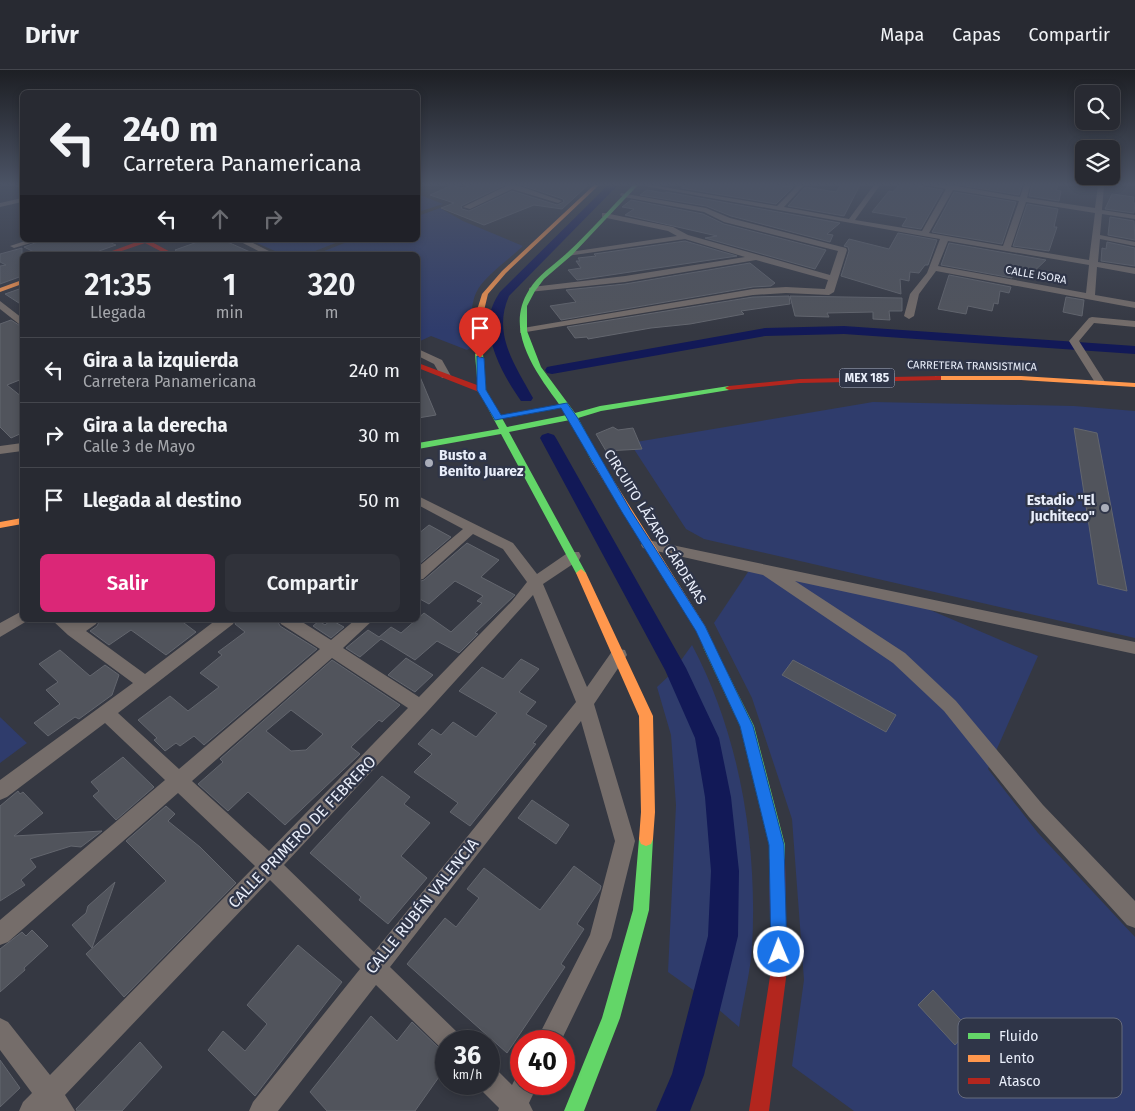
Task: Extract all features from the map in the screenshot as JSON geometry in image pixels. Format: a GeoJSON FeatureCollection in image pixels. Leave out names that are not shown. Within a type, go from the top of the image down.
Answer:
{"type":"FeatureCollection","features":[{"type":"Feature","properties":{"kind":"street"},"geometry":{"type":"LineString","coordinates":[[544,234],[504,272],[485,294],[476,323],[482,390],[509,430],[574,556],[646,716],[648,812],[641,910],[610,1018],[574,1111]]}},
{"type":"Feature","properties":{"kind":"street","name":"CIRCUITO LÁZARO CÁRDENAS"},"geometry":{"type":"LineString","coordinates":[[588,234],[532,290],[524,306],[523,330],[540,372],[559,406],[573,417],[600,468],[701,629],[747,726],[777,845],[779,970],[759,1111]]}},
{"type":"Feature","properties":{"kind":"street"},"geometry":{"type":"LineString","coordinates":[[679,234],[833,280]]}},
{"type":"Feature","properties":{"kind":"street"},"geometry":{"type":"LineString","coordinates":[[523,330],[753,292],[786,290],[829,292],[843,250],[780,234]]}},
{"type":"Feature","properties":{"kind":"street"},"geometry":{"type":"LineString","coordinates":[[924,234],[1135,272]]}},
{"type":"Feature","properties":{"kind":"street"},"geometry":{"type":"LineString","coordinates":[[1006,248],[1012,234]]}},
{"type":"Feature","properties":{"kind":"street"},"geometry":{"type":"LineString","coordinates":[[1090,296],[1095,236],[1135,244]]}},
{"type":"Feature","properties":{"kind":"street"},"geometry":{"type":"LineString","coordinates":[[570,254],[686,237]]}},
{"type":"Feature","properties":{"kind":"street"},"geometry":{"type":"LineString","coordinates":[[909,316],[915,294],[933,268],[945,238]]}},
{"type":"Feature","properties":{"kind":"street"},"geometry":{"type":"LineString","coordinates":[[14,246],[29,242]]}},
{"type":"Feature","properties":{"kind":"street"},"geometry":{"type":"LineString","coordinates":[[112,252],[140,242]]}},
{"type":"Feature","properties":{"kind":"street"},"geometry":{"type":"LineString","coordinates":[[150,242],[168,252]]}},
{"type":"Feature","properties":{"kind":"street"},"geometry":{"type":"LineString","coordinates":[[245,242],[267,252]]}},
{"type":"Feature","properties":{"kind":"street"},"geometry":{"type":"LineString","coordinates":[[532,290],[758,258]]}},
{"type":"Feature","properties":{"kind":"street","name":"CALLE ISORA"},"geometry":{"type":"LineString","coordinates":[[933,268],[1135,305]]}},
{"type":"Feature","properties":{"kind":"street"},"geometry":{"type":"LineString","coordinates":[[0,290],[20,283]]}},
{"type":"Feature","properties":{"kind":"street"},"geometry":{"type":"LineString","coordinates":[[0,304],[20,320]]}},
{"type":"Feature","properties":{"kind":"street"},"geometry":{"type":"LineString","coordinates":[[1100,382],[1076,345],[1092,320],[1135,324]]}},
{"type":"Feature","properties":{"kind":"street"},"geometry":{"type":"LineString","coordinates":[[420,353],[438,362],[446,376]]}},
{"type":"Feature","properties":{"kind":"street"},"geometry":{"type":"LineString","coordinates":[[420,365],[482,390]]}},
{"type":"Feature","properties":{"kind":"street","name":"CARRETERA TRANSISTMICA"},"geometry":{"type":"LineString","coordinates":[[600,409],[720,389],[809,381],[892,378],[1021,378],[1135,385]]}},
{"type":"Feature","properties":{"kind":"street","name":"MEX 185"},"geometry":{"type":"LineString","coordinates":[[559,406],[600,409]]}},
{"type":"Feature","properties":{"kind":"street","name":"MEX 185"},"geometry":{"type":"LineString","coordinates":[[420,446],[552,422],[600,409]]}},
{"type":"Feature","properties":{"kind":"street"},"geometry":{"type":"LineString","coordinates":[[1,448],[20,446]]}},
{"type":"Feature","properties":{"kind":"street"},"geometry":{"type":"LineString","coordinates":[[420,501],[508,546],[535,582],[585,703],[625,841],[600,938],[554,1030]]}},
{"type":"Feature","properties":{"kind":"street"},"geometry":{"type":"LineString","coordinates":[[0,525],[20,521]]}},
{"type":"Feature","properties":{"kind":"street"},"geometry":{"type":"LineString","coordinates":[[420,573],[473,527]]}},
{"type":"Feature","properties":{"kind":"street"},"geometry":{"type":"LineString","coordinates":[[648,545],[1135,648]]}},
{"type":"Feature","properties":{"kind":"street","name":"CALLE PRIMERO DE FEBRERO"},"geometry":{"type":"LineString","coordinates":[[32,1111],[56,1102],[270,866],[517,605],[535,582],[574,556]]}},
{"type":"Feature","properties":{"kind":"street"},"geometry":{"type":"LineString","coordinates":[[767,570],[899,658],[950,706],[1036,811],[1135,917]]}},
{"type":"Feature","properties":{"kind":"street"},"geometry":{"type":"LineString","coordinates":[[0,631],[20,618]]}},
{"type":"Feature","properties":{"kind":"street"},"geometry":{"type":"LineString","coordinates":[[63,622],[145,683]]}},
{"type":"Feature","properties":{"kind":"street"},"geometry":{"type":"LineString","coordinates":[[74,631],[87,622]]}},
{"type":"Feature","properties":{"kind":"street"},"geometry":{"type":"LineString","coordinates":[[0,791],[106,714],[224,622]]}},
{"type":"Feature","properties":{"kind":"street"},"geometry":{"type":"LineString","coordinates":[[290,622],[421,707]]}},
{"type":"Feature","properties":{"kind":"street"},"geometry":{"type":"LineString","coordinates":[[0,934],[363,622]]}},
{"type":"Feature","properties":{"kind":"street","name":"CALLE RUBÉN VALENCIA"},"geometry":{"type":"LineString","coordinates":[[262,1111],[585,703],[619,655]]}},
{"type":"Feature","properties":{"kind":"street"},"geometry":{"type":"LineString","coordinates":[[106,714],[270,866],[439,1030]]}},
{"type":"Feature","properties":{"kind":"street"},"geometry":{"type":"LineString","coordinates":[[0,1030],[56,1102]]}},
{"type":"Feature","properties":{"kind":"street"},"geometry":{"type":"LineString","coordinates":[[500,1092],[515,1109],[521,1095]]}},
{"type":"Feature","properties":{"kind":"shaded area"},"geometry":{"type":"Polygon","coordinates":[[[420,234],[493,234],[523,246],[479,287],[474,299],[472,313],[472,347],[467,350],[431,336],[420,341],[420,252],[322,252],[347,242],[420,242],[420,234]]]}},
{"type":"Feature","properties":{"kind":"shaded area"},"geometry":{"type":"Polygon","coordinates":[[[255,242],[338,242],[313,252],[277,252],[255,242]]]}},
{"type":"Feature","properties":{"kind":"shaded area"},"geometry":{"type":"Polygon","coordinates":[[[873,402],[1074,406],[1135,411],[1135,638],[704,539],[686,529],[630,443],[873,402]]]}},
{"type":"Feature","properties":{"kind":"shaded area"},"geometry":{"type":"Polygon","coordinates":[[[750,569],[888,592],[1038,656],[988,769],[1038,833],[1135,937],[1135,1111],[854,1111],[792,1066],[804,980],[792,819],[752,698],[714,623],[750,569]]]}},
{"type":"Feature","properties":{"kind":"shaded area"},"geometry":{"type":"Polygon","coordinates":[[[692,645],[709,680],[734,754],[748,831],[752,870],[752,948],[739,1027],[718,1009],[731,902],[725,817],[712,732],[679,663],[692,645]]]}},
{"type":"Feature","properties":{"kind":"shaded area"},"geometry":{"type":"Polygon","coordinates":[[[672,673],[698,737],[711,815],[715,866],[715,933],[703,997],[668,972],[676,805],[671,735],[657,687],[672,673]]]}},
{"type":"Feature","properties":{"kind":"shaded area"},"geometry":{"type":"Polygon","coordinates":[[[0,717],[27,743],[0,763],[0,717]]]}},
{"type":"Feature","properties":{"kind":"building"},"geometry":{"type":"Polygon","coordinates":[[[706,234],[762,234],[826,250],[815,269],[705,238],[717,236],[706,234]]]}},
{"type":"Feature","properties":{"kind":"building"},"geometry":{"type":"Polygon","coordinates":[[[798,234],[833,235],[830,242],[798,234]]]}},
{"type":"Feature","properties":{"kind":"building"},"geometry":{"type":"Polygon","coordinates":[[[898,234],[937,240],[928,265],[925,265],[919,273],[910,272],[909,281],[900,279],[901,294],[841,276],[849,251],[848,247],[844,246],[849,239],[889,249],[898,234]]]}},
{"type":"Feature","properties":{"kind":"building"},"geometry":{"type":"Polygon","coordinates":[[[941,234],[1005,234],[1002,244],[941,234]]]}},
{"type":"Feature","properties":{"kind":"building"},"geometry":{"type":"Polygon","coordinates":[[[1017,234],[1055,234],[1049,251],[1013,246],[1017,234]]]}},
{"type":"Feature","properties":{"kind":"building"},"geometry":{"type":"Polygon","coordinates":[[[1135,234],[1135,240],[1108,235],[1135,234]]]}},
{"type":"Feature","properties":{"kind":"building"},"geometry":{"type":"Polygon","coordinates":[[[685,241],[737,256],[577,280],[568,270],[581,268],[576,261],[580,261],[578,258],[596,256],[594,254],[685,241]]]}},
{"type":"Feature","properties":{"kind":"building"},"geometry":{"type":"Polygon","coordinates":[[[38,242],[109,242],[116,245],[98,252],[34,252],[24,247],[38,242]]]}},
{"type":"Feature","properties":{"kind":"building"},"geometry":{"type":"Polygon","coordinates":[[[197,242],[228,242],[250,252],[177,252],[175,250],[197,242]]]}},
{"type":"Feature","properties":{"kind":"building"},"geometry":{"type":"Polygon","coordinates":[[[1107,242],[1135,248],[1135,266],[1101,261],[1102,248],[1106,249],[1107,242]]]}},
{"type":"Feature","properties":{"kind":"building"},"geometry":{"type":"Polygon","coordinates":[[[949,243],[1046,260],[1029,276],[1012,273],[1012,278],[941,265],[949,243]]]}},
{"type":"Feature","properties":{"kind":"building"},"geometry":{"type":"Polygon","coordinates":[[[22,248],[22,252],[20,252],[20,277],[0,284],[0,266],[6,265],[0,262],[0,254],[22,248]]]}},
{"type":"Feature","properties":{"kind":"building"},"geometry":{"type":"Polygon","coordinates":[[[750,263],[775,283],[771,286],[753,287],[561,320],[550,306],[576,302],[566,290],[625,284],[750,263]]]}},
{"type":"Feature","properties":{"kind":"building"},"geometry":{"type":"Polygon","coordinates":[[[949,275],[1011,287],[1009,293],[1000,291],[998,304],[994,303],[992,311],[968,306],[966,314],[938,309],[949,275]]]}},
{"type":"Feature","properties":{"kind":"building"},"geometry":{"type":"Polygon","coordinates":[[[20,289],[20,304],[5,294],[20,289]]]}},
{"type":"Feature","properties":{"kind":"building"},"geometry":{"type":"Polygon","coordinates":[[[789,296],[790,304],[741,311],[744,314],[588,339],[587,337],[575,338],[567,327],[753,297],[789,296]]]}},
{"type":"Feature","properties":{"kind":"building"},"geometry":{"type":"Polygon","coordinates":[[[790,296],[902,298],[902,311],[889,311],[890,320],[873,319],[873,312],[827,313],[829,317],[795,316],[790,296]]]}},
{"type":"Feature","properties":{"kind":"building"},"geometry":{"type":"Polygon","coordinates":[[[1066,297],[1084,300],[1082,316],[1063,312],[1066,297]]]}},
{"type":"Feature","properties":{"kind":"building"},"geometry":{"type":"Polygon","coordinates":[[[11,320],[20,326],[20,380],[7,385],[20,395],[20,434],[11,438],[0,427],[0,324],[11,320]]]}},
{"type":"Feature","properties":{"kind":"building"},"geometry":{"type":"Polygon","coordinates":[[[420,377],[436,415],[420,418],[420,377]]]}},
{"type":"Feature","properties":{"kind":"building"},"geometry":{"type":"Polygon","coordinates":[[[613,427],[618,430],[633,428],[642,449],[606,451],[596,434],[613,427]]]}},
{"type":"Feature","properties":{"kind":"building"},"geometry":{"type":"Polygon","coordinates":[[[1074,428],[1097,433],[1127,591],[1098,584],[1074,428]]]}},
{"type":"Feature","properties":{"kind":"building"},"geometry":{"type":"Polygon","coordinates":[[[429,525],[451,537],[420,563],[420,532],[429,525]]]}},
{"type":"Feature","properties":{"kind":"building"},"geometry":{"type":"Polygon","coordinates":[[[467,543],[499,560],[481,577],[515,595],[475,633],[478,634],[459,653],[437,641],[415,660],[381,639],[360,657],[346,648],[368,630],[379,637],[391,627],[401,633],[414,622],[420,622],[420,616],[424,613],[451,632],[482,603],[477,601],[483,596],[455,581],[429,604],[420,599],[420,581],[467,543]]]}},
{"type":"Feature","properties":{"kind":"building"},"geometry":{"type":"Polygon","coordinates":[[[99,622],[183,622],[196,632],[166,655],[131,630],[109,645],[90,631],[99,622]]]}},
{"type":"Feature","properties":{"kind":"building"},"geometry":{"type":"Polygon","coordinates":[[[236,622],[278,622],[280,626],[317,649],[204,745],[194,736],[180,746],[176,743],[165,751],[154,740],[157,738],[138,720],[170,696],[188,711],[219,687],[200,673],[222,655],[218,652],[245,632],[235,624],[236,622]]]}},
{"type":"Feature","properties":{"kind":"building"},"geometry":{"type":"Polygon","coordinates":[[[318,622],[325,625],[329,622],[335,622],[344,627],[331,638],[313,626],[318,622]]]}},
{"type":"Feature","properties":{"kind":"building"},"geometry":{"type":"Polygon","coordinates":[[[60,650],[90,676],[105,665],[119,675],[112,695],[79,719],[75,717],[48,736],[34,723],[60,704],[46,690],[58,682],[39,664],[60,650]]]}},
{"type":"Feature","properties":{"kind":"building"},"geometry":{"type":"Polygon","coordinates":[[[406,658],[433,675],[415,692],[388,675],[406,658]]]}},
{"type":"Feature","properties":{"kind":"building"},"geometry":{"type":"Polygon","coordinates":[[[521,659],[539,669],[519,692],[536,702],[526,714],[547,726],[533,743],[536,744],[470,826],[450,812],[458,803],[414,772],[432,754],[418,744],[432,729],[441,735],[453,722],[476,737],[497,713],[459,691],[482,667],[503,679],[521,659]]]}},
{"type":"Feature","properties":{"kind":"building"},"geometry":{"type":"Polygon","coordinates":[[[332,660],[400,705],[382,722],[379,720],[351,747],[360,754],[285,825],[248,792],[228,811],[198,784],[223,762],[220,759],[332,660]],[[291,710],[266,731],[291,751],[306,750],[323,734],[291,710]]]}},
{"type":"Feature","properties":{"kind":"building"},"geometry":{"type":"Polygon","coordinates":[[[793,660],[896,715],[886,732],[782,675],[793,660]]]}},
{"type":"Feature","properties":{"kind":"building"},"geometry":{"type":"Polygon","coordinates":[[[123,757],[154,787],[116,820],[93,796],[99,791],[91,782],[123,757]]]}},
{"type":"Feature","properties":{"kind":"building"},"geometry":{"type":"Polygon","coordinates":[[[382,776],[410,797],[404,804],[430,823],[401,856],[427,878],[388,924],[359,900],[361,897],[310,853],[382,776]]]}},
{"type":"Feature","properties":{"kind":"building"},"geometry":{"type":"Polygon","coordinates":[[[18,791],[20,794],[23,792],[43,813],[14,836],[102,831],[81,847],[71,846],[30,859],[36,867],[21,880],[25,885],[0,901],[0,806],[18,791]]]}},
{"type":"Feature","properties":{"kind":"building"},"geometry":{"type":"Polygon","coordinates":[[[532,800],[569,825],[556,844],[518,818],[532,800]]]}},
{"type":"Feature","properties":{"kind":"building"},"geometry":{"type":"Polygon","coordinates":[[[166,806],[175,814],[168,821],[200,847],[236,883],[124,997],[86,954],[166,881],[126,841],[166,806]]]}},
{"type":"Feature","properties":{"kind":"building"},"geometry":{"type":"Polygon","coordinates":[[[574,866],[601,886],[577,924],[584,929],[561,964],[565,967],[523,1030],[510,1030],[510,1049],[507,1053],[500,1047],[500,1030],[481,1030],[407,964],[445,918],[456,927],[479,898],[467,889],[484,868],[540,910],[574,866]]]}},
{"type":"Feature","properties":{"kind":"building"},"geometry":{"type":"Polygon","coordinates":[[[115,882],[92,948],[72,925],[86,913],[88,906],[115,882]]]}},
{"type":"Feature","properties":{"kind":"building"},"geometry":{"type":"Polygon","coordinates":[[[32,930],[48,946],[0,992],[0,949],[22,932],[26,936],[32,930]]]}},
{"type":"Feature","properties":{"kind":"building"},"geometry":{"type":"Polygon","coordinates":[[[298,945],[342,982],[255,1096],[208,1050],[223,1031],[245,1051],[267,1024],[247,1005],[298,945]]]}},
{"type":"Feature","properties":{"kind":"building"},"geometry":{"type":"Polygon","coordinates":[[[933,990],[959,1018],[958,1042],[955,1045],[918,1005],[933,990]]]}},
{"type":"Feature","properties":{"kind":"building"},"geometry":{"type":"Polygon","coordinates":[[[371,1016],[397,1041],[412,1022],[435,1044],[435,1083],[415,1111],[327,1111],[310,1092],[371,1016]]]}},
{"type":"Feature","properties":{"kind":"building"},"geometry":{"type":"Polygon","coordinates":[[[140,1042],[162,1067],[122,1111],[77,1111],[76,1109],[140,1042]]]}},
{"type":"Feature","properties":{"kind":"building"},"geometry":{"type":"Polygon","coordinates":[[[0,1060],[20,1088],[0,1107],[0,1060]]]}},
{"type":"Feature","properties":{"kind":"waterway"},"geometry":{"type":"LineString","coordinates":[[526,398],[506,361],[498,340],[495,321],[496,314],[504,295],[565,234]]}},
{"type":"Feature","properties":{"kind":"waterway"},"geometry":{"type":"LineString","coordinates":[[552,370],[765,332],[844,330],[1135,350]]}},
{"type":"Feature","properties":{"kind":"waterway"},"geometry":{"type":"LineString","coordinates":[[548,438],[675,668],[707,738],[718,797],[725,871],[723,936],[688,1075],[673,1111]]}},
{"type":"Feature","properties":{"kind":"traffic: fast"},"geometry":{"type":"LineString","coordinates":[[589,234],[570,254],[542,278],[532,290],[524,306],[523,331],[537,367],[573,417],[597,462]]}},
{"type":"Feature","properties":{"kind":"traffic: fast"},"geometry":{"type":"LineString","coordinates":[[479,354],[482,390],[581,573]]}},
{"type":"Feature","properties":{"kind":"traffic: fast"},"geometry":{"type":"LineString","coordinates":[[420,446],[552,422],[600,409],[729,388]]}},
{"type":"Feature","properties":{"kind":"traffic: fast"},"geometry":{"type":"LineString","coordinates":[[709,647],[747,726],[777,845],[777,860]]}},
{"type":"Feature","properties":{"kind":"traffic: fast"},"geometry":{"type":"LineString","coordinates":[[574,1111],[611,1018],[641,910],[646,839]]}},
{"type":"Feature","properties":{"kind":"traffic: slow"},"geometry":{"type":"LineString","coordinates":[[479,354],[477,323],[485,294],[504,272],[545,234]]}},
{"type":"Feature","properties":{"kind":"traffic: slow"},"geometry":{"type":"LineString","coordinates":[[0,290],[20,283]]}},
{"type":"Feature","properties":{"kind":"traffic: slow"},"geometry":{"type":"LineString","coordinates":[[938,378],[1021,378],[1135,385]]}},
{"type":"Feature","properties":{"kind":"traffic: slow"},"geometry":{"type":"LineString","coordinates":[[597,462],[701,629],[709,647]]}},
{"type":"Feature","properties":{"kind":"traffic: slow"},"geometry":{"type":"LineString","coordinates":[[0,525],[20,521]]}},
{"type":"Feature","properties":{"kind":"traffic: slow"},"geometry":{"type":"LineString","coordinates":[[581,573],[646,716],[648,812],[646,839]]}},
{"type":"Feature","properties":{"kind":"traffic: jam"},"geometry":{"type":"LineString","coordinates":[[113,252],[142,242]]}},
{"type":"Feature","properties":{"kind":"traffic: jam"},"geometry":{"type":"LineString","coordinates":[[147,242],[167,252]]}},
{"type":"Feature","properties":{"kind":"traffic: jam"},"geometry":{"type":"LineString","coordinates":[[420,366],[482,390]]}},
{"type":"Feature","properties":{"kind":"traffic: jam"},"geometry":{"type":"LineString","coordinates":[[729,388],[800,381],[938,378]]}},
{"type":"Feature","properties":{"kind":"traffic: jam"},"geometry":{"type":"LineString","coordinates":[[759,1111],[779,970],[777,860]]}},
{"type":"Feature","properties":{"kind":"place","name":"Busto a Benito Juarez"},"geometry":{"type":"Point","coordinates":[429,463]}},
{"type":"Feature","properties":{"kind":"place","name":"Estadio \"El Juchiteco\""},"geometry":{"type":"Point","coordinates":[1105,508]}},
{"type":"Feature","properties":{"kind":"route"},"geometry":{"type":"LineString","coordinates":[[480,358],[482,390],[498,418],[564,405],[573,417],[600,468],[701,629],[747,726],[777,845],[779,952]]}}]}
